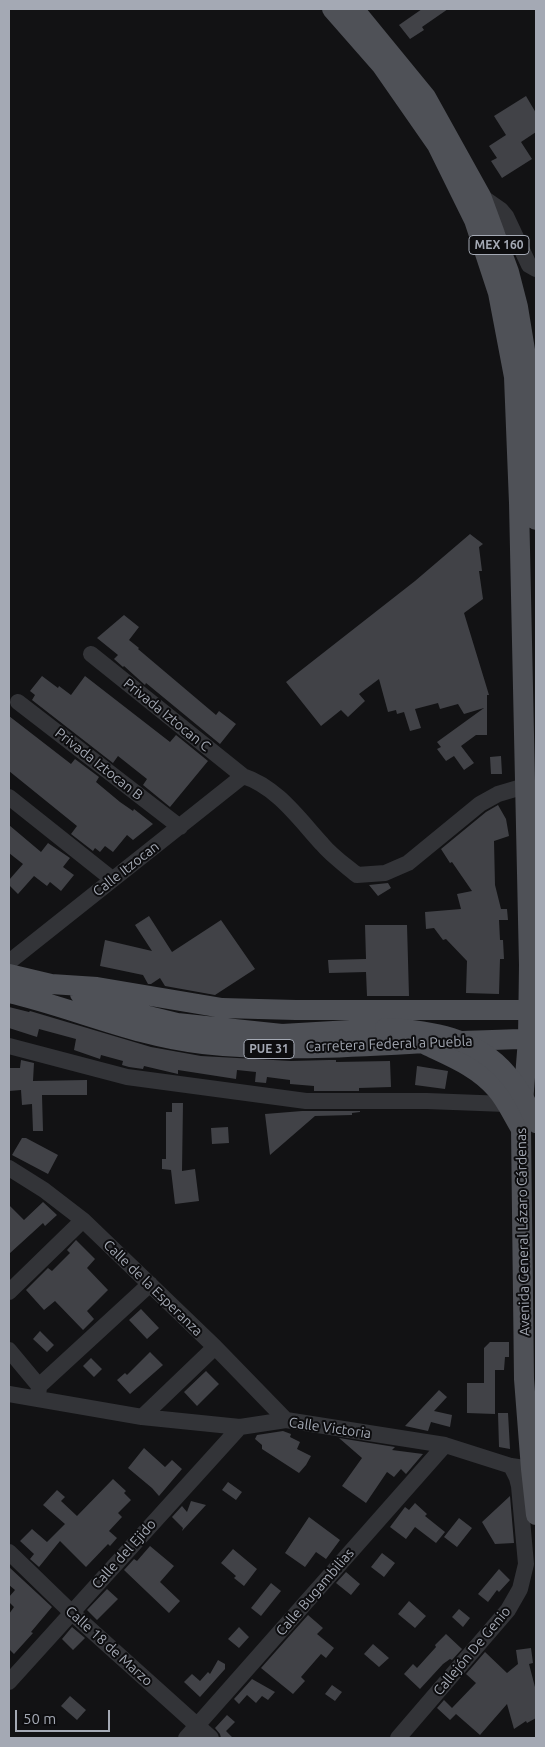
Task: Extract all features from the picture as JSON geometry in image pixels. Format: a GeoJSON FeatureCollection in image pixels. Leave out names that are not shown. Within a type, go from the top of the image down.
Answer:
{"type":"FeatureCollection","features":[{"type":"Feature","properties":{"kind":"main road","name":"MEX 160"},"geometry":{"type":"LineString","coordinates":[[332,9],[382,66],[418,101],[474,220],[498,293],[514,377],[527,502],[536,520]]}},
{"type":"Feature","properties":{"kind":"main road","name":"MEX 160"},"geometry":{"type":"LineString","coordinates":[[354,9],[481,196],[510,272],[518,307],[533,398],[527,502],[525,786],[533,965],[532,1039]]}},
{"type":"Feature","properties":{"kind":"main road"},"geometry":{"type":"LineString","coordinates":[[9,974],[51,984],[132,1012],[176,1023],[282,1034],[385,1028],[417,1029],[452,1037],[487,1055],[507,1074],[523,1097],[529,1132]]}},
{"type":"Feature","properties":{"kind":"main road"},"geometry":{"type":"LineString","coordinates":[[51,984],[97,987],[222,1008],[296,1010],[532,1010]]}},
{"type":"Feature","properties":{"kind":"main road","name":"Carretera Federal a Puebla"},"geometry":{"type":"LineString","coordinates":[[9,993],[40,1000],[143,1032],[201,1044],[268,1049],[532,1039]]}},
{"type":"Feature","properties":{"kind":"main road"},"geometry":{"type":"LineString","coordinates":[[419,1010],[413,1018],[411,1033],[414,1038],[423,1044],[460,1060],[476,1071],[497,1090],[529,1132]]}},
{"type":"Feature","properties":{"kind":"main road"},"geometry":{"type":"LineString","coordinates":[[443,1042],[450,1032],[452,1024],[444,1010]]}},
{"type":"Feature","properties":{"kind":"main road","name":"Avenida General Lázaro Cárdenas"},"geometry":{"type":"LineString","coordinates":[[532,1039],[524,1379],[536,1515]]}},
{"type":"Feature","properties":{"kind":"street"},"geometry":{"type":"LineString","coordinates":[[481,196],[501,210],[506,216],[529,265],[536,269]]}},
{"type":"Feature","properties":{"kind":"street","name":"Privada Iztocan C"},"geometry":{"type":"LineString","coordinates":[[91,654],[243,776],[255,780],[286,804],[324,846],[357,875],[386,872],[408,863],[480,804],[498,794],[525,786]]}},
{"type":"Feature","properties":{"kind":"street","name":"Privada Iztocan B"},"geometry":{"type":"LineString","coordinates":[[18,702],[180,827]]}},
{"type":"Feature","properties":{"kind":"street","name":"Calle Itzocan"},"geometry":{"type":"LineString","coordinates":[[9,962],[243,776]]}},
{"type":"Feature","properties":{"kind":"street"},"geometry":{"type":"LineString","coordinates":[[9,797],[112,879]]}},
{"type":"Feature","properties":{"kind":"street"},"geometry":{"type":"LineString","coordinates":[[9,1046],[127,1077],[306,1100],[506,1104]]}},
{"type":"Feature","properties":{"kind":"street","name":"Calle de la Esperanza"},"geometry":{"type":"LineString","coordinates":[[9,1168],[44,1190],[83,1220],[286,1420]]}},
{"type":"Feature","properties":{"kind":"street"},"geometry":{"type":"LineString","coordinates":[[9,1292],[83,1220]]}},
{"type":"Feature","properties":{"kind":"street"},"geometry":{"type":"LineString","coordinates":[[9,1350],[38,1393],[150,1284]]}},
{"type":"Feature","properties":{"kind":"street"},"geometry":{"type":"LineString","coordinates":[[142,1417],[214,1347]]}},
{"type":"Feature","properties":{"kind":"street","name":"Calle Victoria"},"geometry":{"type":"LineString","coordinates":[[9,1394],[38,1393],[142,1417],[240,1427],[286,1420],[445,1445],[511,1466],[531,1469]]}},
{"type":"Feature","properties":{"kind":"street","name":"Calle del Ejido"},"geometry":{"type":"LineString","coordinates":[[9,1682],[240,1427]]}},
{"type":"Feature","properties":{"kind":"street","name":"Calle Bugambilias"},"geometry":{"type":"LineString","coordinates":[[186,1738],[445,1445]]}},
{"type":"Feature","properties":{"kind":"street","name":"Callejón De Genio"},"geometry":{"type":"LineString","coordinates":[[398,1738],[508,1610],[520,1589],[526,1564],[519,1486],[511,1466]]}},
{"type":"Feature","properties":{"kind":"street","name":"Calle 18 de Marzo"},"geometry":{"type":"LineString","coordinates":[[9,1552],[71,1612],[211,1738]]}},
{"type":"Feature","properties":{"kind":"building"},"geometry":{"type":"Polygon","coordinates":[[[422,9],[448,9],[422,27],[424,30],[410,39],[399,25],[422,9]]]}},
{"type":"Feature","properties":{"kind":"building"},"geometry":{"type":"Polygon","coordinates":[[[526,96],[536,113],[536,132],[521,142],[532,159],[502,178],[491,161],[497,158],[489,146],[506,135],[494,116],[526,96]]]}},
{"type":"Feature","properties":{"kind":"building"},"geometry":{"type":"Polygon","coordinates":[[[470,534],[483,544],[479,547],[482,571],[479,571],[483,599],[464,613],[489,695],[487,695],[487,735],[476,735],[461,746],[474,763],[464,770],[454,756],[446,761],[437,749],[441,747],[437,742],[484,708],[464,714],[458,704],[440,709],[438,703],[415,709],[421,728],[410,731],[404,712],[397,714],[396,710],[388,712],[379,679],[359,694],[365,701],[348,717],[341,710],[321,726],[286,682],[415,581],[470,534]]]}},
{"type":"Feature","properties":{"kind":"building"},"geometry":{"type":"Polygon","coordinates":[[[124,615],[139,627],[129,640],[138,649],[216,715],[219,711],[236,724],[220,744],[146,683],[145,685],[123,667],[114,659],[118,655],[97,638],[124,615]]]}},
{"type":"Feature","properties":{"kind":"building"},"geometry":{"type":"Polygon","coordinates":[[[42,676],[71,695],[85,676],[170,742],[176,735],[208,761],[170,807],[143,785],[147,779],[118,756],[113,763],[32,700],[35,695],[30,691],[42,676]]]}},
{"type":"Feature","properties":{"kind":"building"},"geometry":{"type":"Polygon","coordinates":[[[9,716],[71,764],[75,759],[99,777],[96,782],[120,802],[133,811],[134,809],[153,824],[133,840],[127,835],[113,852],[105,846],[100,852],[95,848],[93,851],[71,834],[77,826],[9,771],[9,716]]]}},
{"type":"Feature","properties":{"kind":"building"},"geometry":{"type":"Polygon","coordinates":[[[501,756],[502,774],[491,774],[490,757],[501,756]]]}},
{"type":"Feature","properties":{"kind":"building"},"geometry":{"type":"Polygon","coordinates":[[[498,805],[506,819],[509,836],[494,841],[495,885],[501,909],[507,909],[508,920],[499,920],[500,940],[503,940],[504,959],[500,959],[499,994],[466,993],[467,961],[446,939],[443,940],[434,928],[426,929],[425,912],[461,909],[457,894],[472,891],[441,849],[486,812],[498,805]]]}},
{"type":"Feature","properties":{"kind":"building"},"geometry":{"type":"Polygon","coordinates":[[[9,825],[41,852],[48,843],[70,858],[63,867],[74,875],[61,891],[50,882],[47,886],[34,876],[18,894],[9,885],[9,880],[23,864],[9,853],[9,825]]]}},
{"type":"Feature","properties":{"kind":"building"},"geometry":{"type":"Polygon","coordinates":[[[388,883],[391,888],[378,896],[369,885],[388,883]]]}},
{"type":"Feature","properties":{"kind":"building"},"geometry":{"type":"Polygon","coordinates":[[[149,916],[172,952],[221,920],[255,969],[215,995],[165,986],[160,978],[148,984],[143,975],[100,966],[105,940],[152,951],[135,925],[149,916]]]}},
{"type":"Feature","properties":{"kind":"building"},"geometry":{"type":"Polygon","coordinates":[[[365,925],[407,925],[409,996],[367,996],[366,972],[329,973],[328,960],[366,959],[365,925]]]}},
{"type":"Feature","properties":{"kind":"building"},"geometry":{"type":"Polygon","coordinates":[[[9,1007],[30,1011],[151,1047],[201,1056],[291,1061],[390,1061],[391,1087],[359,1088],[359,1091],[314,1091],[314,1086],[290,1084],[290,1080],[267,1077],[266,1083],[255,1082],[256,1072],[237,1070],[236,1079],[178,1070],[178,1074],[144,1066],[143,1069],[129,1067],[122,1065],[123,1061],[101,1055],[100,1059],[74,1050],[76,1039],[39,1029],[37,1037],[9,1028],[9,1007]]]}},
{"type":"Feature","properties":{"kind":"building"},"geometry":{"type":"Polygon","coordinates":[[[21,1060],[34,1063],[33,1081],[87,1080],[87,1095],[42,1095],[43,1131],[33,1131],[32,1104],[22,1105],[21,1090],[9,1091],[9,1068],[20,1068],[21,1060]]]}},
{"type":"Feature","properties":{"kind":"building"},"geometry":{"type":"Polygon","coordinates":[[[417,1066],[448,1071],[445,1089],[415,1085],[417,1066]]]}},
{"type":"Feature","properties":{"kind":"building"},"geometry":{"type":"Polygon","coordinates":[[[172,1103],[183,1103],[182,1171],[195,1169],[199,1201],[175,1204],[171,1170],[162,1169],[162,1159],[166,1159],[166,1112],[172,1112],[172,1103]]]}},
{"type":"Feature","properties":{"kind":"building"},"geometry":{"type":"Polygon","coordinates":[[[302,1111],[360,1112],[352,1113],[352,1115],[315,1116],[270,1155],[265,1114],[302,1111]]]}},
{"type":"Feature","properties":{"kind":"building"},"geometry":{"type":"Polygon","coordinates":[[[228,1127],[229,1143],[212,1144],[211,1128],[228,1127]]]}},
{"type":"Feature","properties":{"kind":"building"},"geometry":{"type":"Polygon","coordinates":[[[22,1138],[26,1138],[58,1155],[48,1174],[12,1155],[22,1138]]]}},
{"type":"Feature","properties":{"kind":"building"},"geometry":{"type":"Polygon","coordinates":[[[43,1202],[57,1215],[45,1226],[43,1223],[9,1254],[9,1205],[24,1220],[43,1202]]]}},
{"type":"Feature","properties":{"kind":"building"},"geometry":{"type":"Polygon","coordinates":[[[76,1240],[95,1259],[87,1268],[108,1290],[87,1311],[94,1319],[83,1330],[55,1301],[44,1310],[26,1290],[48,1268],[52,1271],[70,1253],[67,1250],[76,1240]]]}},
{"type":"Feature","properties":{"kind":"building"},"geometry":{"type":"Polygon","coordinates":[[[141,1309],[159,1328],[147,1339],[129,1320],[141,1309]]]}},
{"type":"Feature","properties":{"kind":"building"},"geometry":{"type":"Polygon","coordinates":[[[40,1331],[54,1345],[47,1352],[33,1339],[40,1331]]]}},
{"type":"Feature","properties":{"kind":"building"},"geometry":{"type":"Polygon","coordinates":[[[490,1342],[509,1342],[509,1357],[505,1357],[504,1370],[495,1370],[495,1414],[467,1413],[467,1383],[484,1383],[484,1348],[490,1342]]]}},
{"type":"Feature","properties":{"kind":"building"},"geometry":{"type":"Polygon","coordinates":[[[150,1352],[163,1365],[130,1394],[117,1380],[125,1373],[127,1375],[150,1352]]]}},
{"type":"Feature","properties":{"kind":"building"},"geometry":{"type":"Polygon","coordinates":[[[91,1358],[102,1369],[94,1377],[83,1366],[91,1358]]]}},
{"type":"Feature","properties":{"kind":"building"},"geometry":{"type":"Polygon","coordinates":[[[206,1371],[219,1384],[197,1406],[184,1392],[206,1371]]]}},
{"type":"Feature","properties":{"kind":"building"},"geometry":{"type":"Polygon","coordinates":[[[439,1390],[447,1397],[434,1411],[452,1415],[450,1427],[431,1422],[428,1431],[405,1426],[439,1390]]]}},
{"type":"Feature","properties":{"kind":"building"},"geometry":{"type":"Polygon","coordinates":[[[498,1413],[508,1413],[510,1449],[499,1447],[498,1413]]]}},
{"type":"Feature","properties":{"kind":"building"},"geometry":{"type":"Polygon","coordinates":[[[283,1431],[291,1434],[290,1437],[300,1442],[297,1449],[311,1456],[299,1473],[262,1449],[262,1445],[255,1439],[257,1435],[283,1431]]]}},
{"type":"Feature","properties":{"kind":"building"},"geometry":{"type":"Polygon","coordinates":[[[339,1438],[395,1447],[392,1450],[423,1454],[406,1474],[401,1469],[394,1477],[387,1472],[366,1503],[342,1486],[362,1458],[339,1438]]]}},
{"type":"Feature","properties":{"kind":"building"},"geometry":{"type":"Polygon","coordinates":[[[144,1448],[165,1467],[172,1460],[182,1469],[159,1496],[128,1468],[144,1448]]]}},
{"type":"Feature","properties":{"kind":"building"},"geometry":{"type":"Polygon","coordinates":[[[113,1479],[126,1491],[124,1493],[131,1500],[118,1513],[122,1517],[109,1531],[117,1538],[110,1546],[108,1544],[86,1567],[60,1541],[39,1567],[30,1559],[34,1554],[20,1541],[32,1529],[47,1542],[65,1524],[43,1505],[57,1490],[65,1497],[61,1501],[77,1516],[113,1479]]]}},
{"type":"Feature","properties":{"kind":"building"},"geometry":{"type":"Polygon","coordinates":[[[228,1482],[242,1492],[236,1500],[222,1490],[228,1482]]]}},
{"type":"Feature","properties":{"kind":"building"},"geometry":{"type":"Polygon","coordinates":[[[510,1496],[514,1543],[495,1544],[482,1522],[510,1496]]]}},
{"type":"Feature","properties":{"kind":"building"},"geometry":{"type":"Polygon","coordinates":[[[191,1501],[206,1505],[182,1531],[183,1528],[172,1517],[182,1506],[187,1512],[191,1501]]]}},
{"type":"Feature","properties":{"kind":"building"},"geometry":{"type":"Polygon","coordinates":[[[415,1503],[427,1514],[425,1516],[445,1532],[436,1543],[415,1527],[406,1539],[390,1527],[405,1507],[409,1510],[415,1503]]]}},
{"type":"Feature","properties":{"kind":"building"},"geometry":{"type":"Polygon","coordinates":[[[309,1517],[340,1540],[326,1559],[316,1552],[305,1567],[285,1553],[309,1517]]]}},
{"type":"Feature","properties":{"kind":"building"},"geometry":{"type":"Polygon","coordinates":[[[459,1518],[472,1528],[457,1547],[444,1537],[459,1518]]]}},
{"type":"Feature","properties":{"kind":"building"},"geometry":{"type":"Polygon","coordinates":[[[150,1546],[174,1566],[160,1582],[180,1601],[169,1613],[124,1570],[134,1559],[137,1561],[150,1546]]]}},
{"type":"Feature","properties":{"kind":"building"},"geometry":{"type":"Polygon","coordinates":[[[233,1549],[257,1569],[244,1586],[221,1563],[233,1549]]]}},
{"type":"Feature","properties":{"kind":"building"},"geometry":{"type":"Polygon","coordinates":[[[382,1553],[395,1563],[384,1577],[371,1567],[382,1553]]]}},
{"type":"Feature","properties":{"kind":"building"},"geometry":{"type":"Polygon","coordinates":[[[9,1567],[52,1607],[31,1632],[33,1633],[14,1654],[9,1649],[9,1614],[14,1607],[9,1602],[9,1597],[15,1590],[9,1585],[9,1567]]]}},
{"type":"Feature","properties":{"kind":"building"},"geometry":{"type":"Polygon","coordinates":[[[499,1569],[510,1580],[499,1592],[497,1590],[488,1602],[478,1594],[499,1569]]]}},
{"type":"Feature","properties":{"kind":"building"},"geometry":{"type":"Polygon","coordinates":[[[346,1572],[360,1584],[351,1595],[336,1583],[346,1572]]]}},
{"type":"Feature","properties":{"kind":"building"},"geometry":{"type":"Polygon","coordinates":[[[271,1583],[281,1591],[261,1616],[251,1608],[271,1583]]]}},
{"type":"Feature","properties":{"kind":"building"},"geometry":{"type":"Polygon","coordinates":[[[107,1589],[118,1599],[97,1620],[87,1610],[107,1589]]]}},
{"type":"Feature","properties":{"kind":"building"},"geometry":{"type":"Polygon","coordinates":[[[409,1601],[426,1616],[415,1628],[398,1614],[409,1601]]]}},
{"type":"Feature","properties":{"kind":"building"},"geometry":{"type":"Polygon","coordinates":[[[459,1609],[470,1618],[463,1627],[452,1617],[459,1609]]]}},
{"type":"Feature","properties":{"kind":"building"},"geometry":{"type":"Polygon","coordinates":[[[308,1615],[323,1628],[317,1634],[334,1648],[326,1658],[321,1654],[301,1677],[305,1681],[293,1694],[261,1668],[308,1615]]]}},
{"type":"Feature","properties":{"kind":"building"},"geometry":{"type":"Polygon","coordinates":[[[72,1627],[85,1638],[73,1650],[62,1639],[72,1627]]]}},
{"type":"Feature","properties":{"kind":"building"},"geometry":{"type":"Polygon","coordinates":[[[239,1627],[249,1637],[239,1648],[228,1639],[239,1627]]]}},
{"type":"Feature","properties":{"kind":"building"},"geometry":{"type":"Polygon","coordinates":[[[446,1634],[462,1649],[452,1660],[450,1659],[443,1664],[420,1689],[404,1674],[413,1664],[417,1668],[446,1634]]]}},
{"type":"Feature","properties":{"kind":"building"},"geometry":{"type":"Polygon","coordinates":[[[373,1644],[389,1658],[379,1667],[364,1654],[373,1644]]]}},
{"type":"Feature","properties":{"kind":"building"},"geometry":{"type":"Polygon","coordinates":[[[531,1648],[533,1663],[529,1664],[536,1691],[536,1718],[527,1723],[526,1721],[514,1729],[507,1704],[480,1735],[456,1714],[450,1720],[437,1708],[444,1700],[452,1708],[476,1683],[466,1674],[485,1652],[507,1673],[518,1664],[516,1650],[531,1648]]]}},
{"type":"Feature","properties":{"kind":"building"},"geometry":{"type":"Polygon","coordinates":[[[218,1660],[225,1664],[225,1669],[200,1697],[184,1682],[192,1674],[200,1681],[208,1672],[210,1674],[218,1660]]]}},
{"type":"Feature","properties":{"kind":"building"},"geometry":{"type":"Polygon","coordinates":[[[252,1679],[275,1692],[268,1700],[262,1696],[256,1703],[247,1695],[239,1704],[234,1699],[252,1679]]]}},
{"type":"Feature","properties":{"kind":"building"},"geometry":{"type":"Polygon","coordinates":[[[332,1685],[342,1692],[335,1701],[325,1694],[332,1685]]]}},
{"type":"Feature","properties":{"kind":"building"},"geometry":{"type":"Polygon","coordinates":[[[70,1696],[86,1710],[77,1720],[61,1706],[70,1696]]]}},
{"type":"Feature","properties":{"kind":"building"},"geometry":{"type":"Polygon","coordinates":[[[227,1715],[235,1722],[226,1731],[233,1738],[221,1738],[215,1728],[227,1715]]]}}]}
